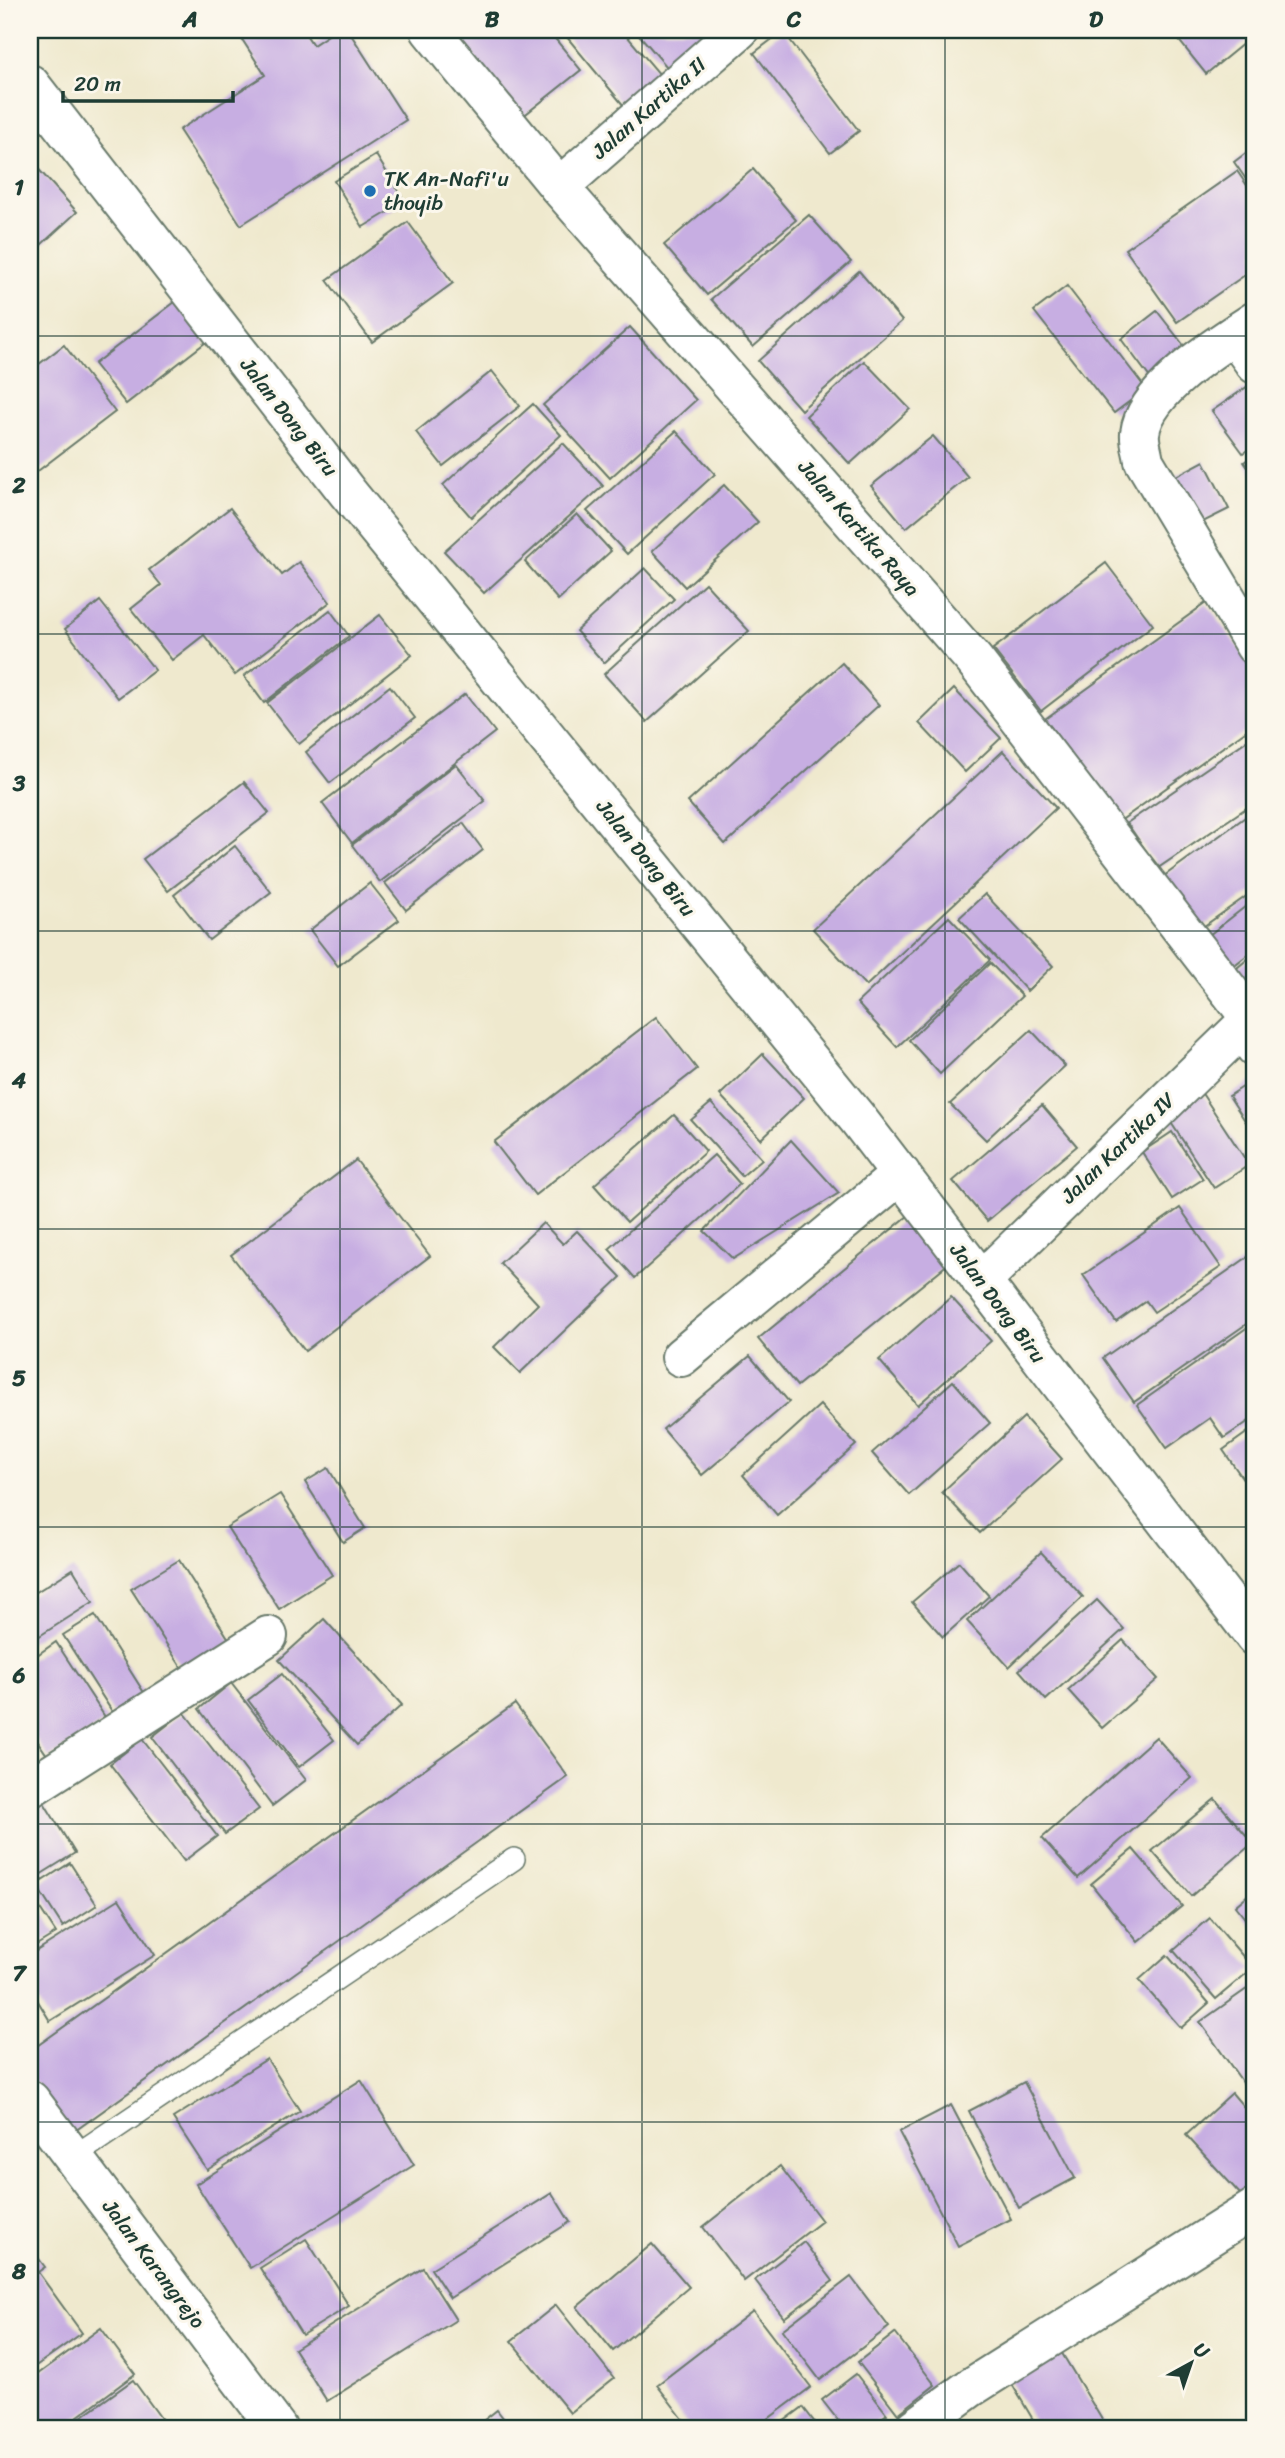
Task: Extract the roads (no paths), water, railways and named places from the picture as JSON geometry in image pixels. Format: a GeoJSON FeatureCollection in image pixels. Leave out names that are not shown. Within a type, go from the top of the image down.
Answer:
{"type":"FeatureCollection","features":[{"type":"Feature","properties":{"kind":"street","name":"Jalan Kartika Raya"},"geometry":{"type":"LineString","coordinates":[[430,30],[559,187],[974,660],[1254,1027]]}},
{"type":"Feature","properties":{"kind":"street","name":"Jalan Kartika II"},"geometry":{"type":"LineString","coordinates":[[559,187],[739,30]]}},
{"type":"Feature","properties":{"kind":"street","name":"Jalan Dong Biru"},"geometry":{"type":"LineString","coordinates":[[30,84],[348,493],[901,1174],[1255,1637]]}},
{"type":"Feature","properties":{"kind":"street"},"geometry":{"type":"LineString","coordinates":[[1248,340],[1188,367],[1165,389],[1149,411],[1140,433],[1144,461],[1154,480],[1255,646]]}},
{"type":"Feature","properties":{"kind":"street","name":"Jalan Kartika IV"},"geometry":{"type":"LineString","coordinates":[[981,1281],[1254,1027]]}},
{"type":"Feature","properties":{"kind":"street"},"geometry":{"type":"LineString","coordinates":[[681,1357],[901,1174]]}},
{"type":"Feature","properties":{"kind":"street"},"geometry":{"type":"LineString","coordinates":[[30,1788],[268,1636]]}},
{"type":"Feature","properties":{"kind":"street","name":"Jalan Karangrejo"},"geometry":{"type":"LineString","coordinates":[[30,2100],[277,2428]]}},
{"type":"Feature","properties":{"kind":"street"},"geometry":{"type":"LineString","coordinates":[[915,2428],[970,2388],[1255,2208]]}},
{"type":"Feature","properties":{"kind":"lane"},"geometry":{"type":"LineString","coordinates":[[73,2157],[514,1860]]}},
{"type":"Feature","properties":{"kind":"place","name":"TK An-Nafi'u thoyib"},"geometry":{"type":"Point","coordinates":[370,191]}}]}
